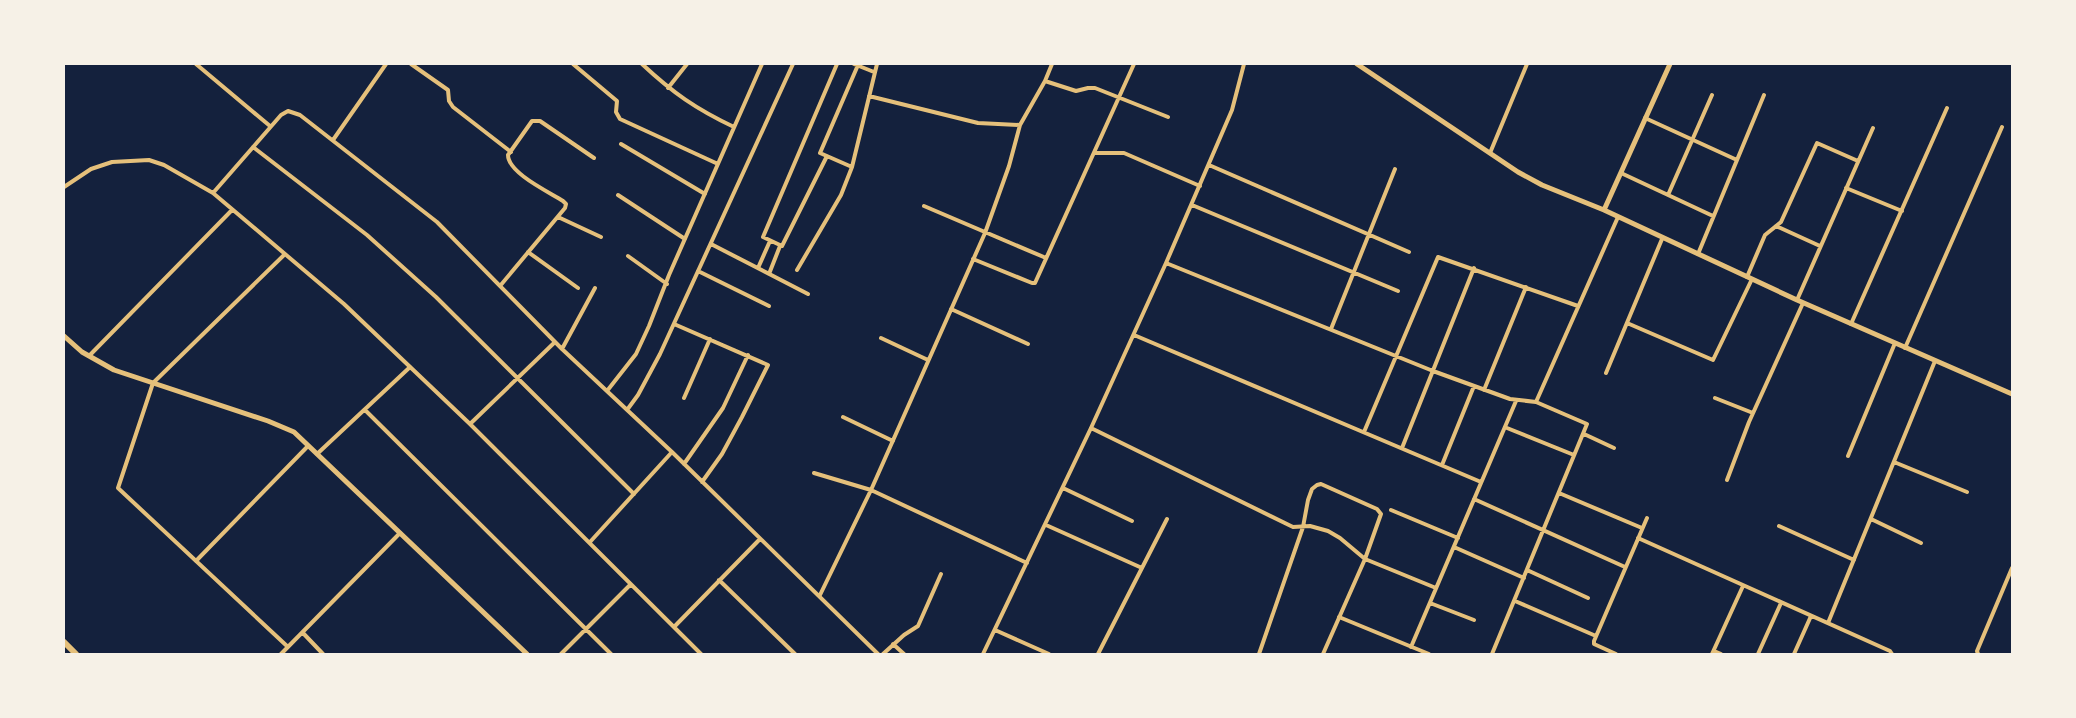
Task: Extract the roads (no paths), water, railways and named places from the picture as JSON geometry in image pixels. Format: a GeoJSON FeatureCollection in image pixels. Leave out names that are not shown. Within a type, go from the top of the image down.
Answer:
{"type":"FeatureCollection","features":[{"type":"Feature","properties":{"kind":"main road"},"geometry":{"type":"LineString","coordinates":[[64,642],[76,654]]}},
{"type":"Feature","properties":{"kind":"street"},"geometry":{"type":"LineString","coordinates":[[196,64],[270,126]]}},
{"type":"Feature","properties":{"kind":"street"},"geometry":{"type":"LineString","coordinates":[[333,140],[386,64]]}},
{"type":"Feature","properties":{"kind":"street"},"geometry":{"type":"LineString","coordinates":[[410,64],[448,90],[449,101],[453,107],[511,152]]}},
{"type":"Feature","properties":{"kind":"street"},"geometry":{"type":"LineString","coordinates":[[573,64],[617,101],[616,112],[620,119],[718,164]]}},
{"type":"Feature","properties":{"kind":"street"},"geometry":{"type":"LineString","coordinates":[[642,64],[668,88],[704,112],[734,127]]}},
{"type":"Feature","properties":{"kind":"street"},"geometry":{"type":"LineString","coordinates":[[668,88],[687,64]]}},
{"type":"Feature","properties":{"kind":"street"},"geometry":{"type":"LineString","coordinates":[[607,391],[636,354],[762,64]]}},
{"type":"Feature","properties":{"kind":"street"},"geometry":{"type":"LineString","coordinates":[[627,410],[638,395],[674,324],[793,64]]}},
{"type":"Feature","properties":{"kind":"street"},"geometry":{"type":"LineString","coordinates":[[780,246],[763,236],[837,64]]}},
{"type":"Feature","properties":{"kind":"street"},"geometry":{"type":"LineString","coordinates":[[797,270],[841,194],[852,167],[877,64]]}},
{"type":"Feature","properties":{"kind":"street"},"geometry":{"type":"LineString","coordinates":[[820,595],[871,490],[985,234],[1009,166],[1020,126],[1045,81],[1052,64]]}},
{"type":"Feature","properties":{"kind":"street"},"geometry":{"type":"LineString","coordinates":[[973,259],[1034,284],[1134,64]]}},
{"type":"Feature","properties":{"kind":"street"},"geometry":{"type":"LineString","coordinates":[[983,654],[1046,525],[1192,205],[1232,110],[1244,64]]}},
{"type":"Feature","properties":{"kind":"street"},"geometry":{"type":"LineString","coordinates":[[1357,64],[1490,154],[1542,185],[1604,210],[1797,300],[1935,362],[2012,394]]}},
{"type":"Feature","properties":{"kind":"street"},"geometry":{"type":"LineString","coordinates":[[1490,154],[1527,64]]}},
{"type":"Feature","properties":{"kind":"street"},"geometry":{"type":"LineString","coordinates":[[1604,210],[1670,64]]}},
{"type":"Feature","properties":{"kind":"street"},"geometry":{"type":"LineString","coordinates":[[852,167],[821,152],[856,65],[874,72]]}},
{"type":"Feature","properties":{"kind":"street"},"geometry":{"type":"LineString","coordinates":[[1045,81],[1076,91],[1095,88],[1168,117]]}},
{"type":"Feature","properties":{"kind":"street"},"geometry":{"type":"LineString","coordinates":[[1698,254],[1764,95]]}},
{"type":"Feature","properties":{"kind":"street"},"geometry":{"type":"LineString","coordinates":[[869,96],[978,123],[1020,126]]}},
{"type":"Feature","properties":{"kind":"street"},"geometry":{"type":"LineString","coordinates":[[1668,195],[1712,96]]}},
{"type":"Feature","properties":{"kind":"street"},"geometry":{"type":"LineString","coordinates":[[1851,324],[1947,108]]}},
{"type":"Feature","properties":{"kind":"street"},"geometry":{"type":"LineString","coordinates":[[213,193],[281,115],[288,111],[300,115],[437,222],[562,349],[672,452],[820,595],[878,654]]}},
{"type":"Feature","properties":{"kind":"street"},"geometry":{"type":"LineString","coordinates":[[1645,118],[1737,160]]}},
{"type":"Feature","properties":{"kind":"street"},"geometry":{"type":"LineString","coordinates":[[500,286],[558,217],[566,204],[518,173],[508,160],[511,152],[532,121],[536,120],[594,158]]}},
{"type":"Feature","properties":{"kind":"street"},"geometry":{"type":"LineString","coordinates":[[1905,348],[2002,127]]}},
{"type":"Feature","properties":{"kind":"street"},"geometry":{"type":"LineString","coordinates":[[1797,300],[1873,128]]}},
{"type":"Feature","properties":{"kind":"street"},"geometry":{"type":"LineString","coordinates":[[1627,323],[1713,360],[1750,278],[1765,235],[1781,222],[1817,143],[1858,161]]}},
{"type":"Feature","properties":{"kind":"street"},"geometry":{"type":"LineString","coordinates":[[621,144],[705,194]]}},
{"type":"Feature","properties":{"kind":"street"},"geometry":{"type":"LineString","coordinates":[[253,147],[367,235],[436,296],[634,494]]}},
{"type":"Feature","properties":{"kind":"street"},"geometry":{"type":"LineString","coordinates":[[1094,153],[1124,153],[1200,186]]}},
{"type":"Feature","properties":{"kind":"street"},"geometry":{"type":"LineString","coordinates":[[769,274],[780,246],[782,246],[827,156]]}},
{"type":"Feature","properties":{"kind":"street"},"geometry":{"type":"LineString","coordinates":[[64,187],[91,169],[112,162],[149,160],[164,165],[213,193],[344,304],[409,368],[470,424],[701,654]]}},
{"type":"Feature","properties":{"kind":"street"},"geometry":{"type":"LineString","coordinates":[[1209,165],[1409,252]]}},
{"type":"Feature","properties":{"kind":"street"},"geometry":{"type":"LineString","coordinates":[[1331,329],[1395,169]]}},
{"type":"Feature","properties":{"kind":"street"},"geometry":{"type":"LineString","coordinates":[[1621,173],[1713,216]]}},
{"type":"Feature","properties":{"kind":"street"},"geometry":{"type":"LineString","coordinates":[[1846,188],[1902,211]]}},
{"type":"Feature","properties":{"kind":"street"},"geometry":{"type":"LineString","coordinates":[[618,195],[685,239]]}},
{"type":"Feature","properties":{"kind":"street"},"geometry":{"type":"LineString","coordinates":[[1192,205],[1398,291]]}},
{"type":"Feature","properties":{"kind":"street"},"geometry":{"type":"LineString","coordinates":[[924,206],[985,234],[1046,258]]}},
{"type":"Feature","properties":{"kind":"street"},"geometry":{"type":"LineString","coordinates":[[89,356],[232,210]]}},
{"type":"Feature","properties":{"kind":"street"},"geometry":{"type":"LineString","coordinates":[[558,217],[601,237]]}},
{"type":"Feature","properties":{"kind":"street"},"geometry":{"type":"LineString","coordinates":[[1536,402],[1618,217]]}},
{"type":"Feature","properties":{"kind":"street"},"geometry":{"type":"LineString","coordinates":[[1776,226],[1820,246]]}},
{"type":"Feature","properties":{"kind":"street"},"geometry":{"type":"LineString","coordinates":[[1606,373],[1662,238]]}},
{"type":"Feature","properties":{"kind":"street"},"geometry":{"type":"LineString","coordinates":[[758,268],[770,241]]}},
{"type":"Feature","properties":{"kind":"street"},"geometry":{"type":"LineString","coordinates":[[711,244],[808,294]]}},
{"type":"Feature","properties":{"kind":"street"},"geometry":{"type":"LineString","coordinates":[[528,252],[578,288]]}},
{"type":"Feature","properties":{"kind":"street"},"geometry":{"type":"LineString","coordinates":[[284,255],[153,383],[118,488],[288,647]]}},
{"type":"Feature","properties":{"kind":"street"},"geometry":{"type":"LineString","coordinates":[[628,256],[667,284]]}},
{"type":"Feature","properties":{"kind":"street"},"geometry":{"type":"LineString","coordinates":[[1364,432],[1438,257],[1474,268],[1578,306]]}},
{"type":"Feature","properties":{"kind":"street"},"geometry":{"type":"LineString","coordinates":[[1166,263],[1433,371],[1516,401],[1536,402],[1587,424],[1492,654]]}},
{"type":"Feature","properties":{"kind":"street"},"geometry":{"type":"LineString","coordinates":[[1402,448],[1474,268]]}},
{"type":"Feature","properties":{"kind":"street"},"geometry":{"type":"LineString","coordinates":[[698,271],[769,306]]}},
{"type":"Feature","properties":{"kind":"street"},"geometry":{"type":"LineString","coordinates":[[1484,390],[1526,287]]}},
{"type":"Feature","properties":{"kind":"street"},"geometry":{"type":"LineString","coordinates":[[562,349],[596,288]]}},
{"type":"Feature","properties":{"kind":"street"},"geometry":{"type":"LineString","coordinates":[[1727,480],[1753,413],[1803,302]]}},
{"type":"Feature","properties":{"kind":"street"},"geometry":{"type":"LineString","coordinates":[[951,309],[1028,344]]}},
{"type":"Feature","properties":{"kind":"street"},"geometry":{"type":"LineString","coordinates":[[674,324],[766,363],[768,367],[722,454],[702,482]]}},
{"type":"Feature","properties":{"kind":"street"},"geometry":{"type":"LineString","coordinates":[[1134,335],[1482,482]]}},
{"type":"Feature","properties":{"kind":"street"},"geometry":{"type":"LineString","coordinates":[[64,336],[89,356],[114,370],[268,421],[294,432],[527,654]]}},
{"type":"Feature","properties":{"kind":"street"},"geometry":{"type":"LineString","coordinates":[[881,338],[928,360]]}},
{"type":"Feature","properties":{"kind":"street"},"geometry":{"type":"LineString","coordinates":[[684,398],[710,339]]}},
{"type":"Feature","properties":{"kind":"street"},"geometry":{"type":"LineString","coordinates":[[470,424],[555,342]]}},
{"type":"Feature","properties":{"kind":"street"},"geometry":{"type":"LineString","coordinates":[[1848,456],[1895,343]]}},
{"type":"Feature","properties":{"kind":"street"},"geometry":{"type":"LineString","coordinates":[[684,464],[714,424],[748,355]]}},
{"type":"Feature","properties":{"kind":"street"},"geometry":{"type":"LineString","coordinates":[[1828,624],[1935,362]]}},
{"type":"Feature","properties":{"kind":"street"},"geometry":{"type":"LineString","coordinates":[[317,454],[409,368]]}},
{"type":"Feature","properties":{"kind":"street"},"geometry":{"type":"LineString","coordinates":[[1442,465],[1474,386]]}},
{"type":"Feature","properties":{"kind":"street"},"geometry":{"type":"LineString","coordinates":[[1715,398],[1753,413]]}},
{"type":"Feature","properties":{"kind":"street"},"geometry":{"type":"LineString","coordinates":[[1411,647],[1516,401]]}},
{"type":"Feature","properties":{"kind":"street"},"geometry":{"type":"LineString","coordinates":[[365,410],[611,654]]}},
{"type":"Feature","properties":{"kind":"street"},"geometry":{"type":"LineString","coordinates":[[843,417],[893,441]]}},
{"type":"Feature","properties":{"kind":"street"},"geometry":{"type":"LineString","coordinates":[[1091,428],[1293,527],[1310,526],[1328,530],[1365,559],[1436,588]]}},
{"type":"Feature","properties":{"kind":"street"},"geometry":{"type":"LineString","coordinates":[[1507,428],[1574,456]]}},
{"type":"Feature","properties":{"kind":"street"},"geometry":{"type":"LineString","coordinates":[[1584,434],[1614,448]]}},
{"type":"Feature","properties":{"kind":"street"},"geometry":{"type":"LineString","coordinates":[[196,561],[308,446]]}},
{"type":"Feature","properties":{"kind":"street"},"geometry":{"type":"LineString","coordinates":[[590,542],[672,452]]}},
{"type":"Feature","properties":{"kind":"street"},"geometry":{"type":"LineString","coordinates":[[1894,462],[1967,492]]}},
{"type":"Feature","properties":{"kind":"street"},"geometry":{"type":"LineString","coordinates":[[814,473],[871,490],[1027,563]]}},
{"type":"Feature","properties":{"kind":"street"},"geometry":{"type":"LineString","coordinates":[[1259,654],[1303,527],[1308,500],[1312,489],[1317,484],[1321,484],[1380,511],[1380,519],[1365,559],[1322,654]]}},
{"type":"Feature","properties":{"kind":"street"},"geometry":{"type":"LineString","coordinates":[[1063,488],[1132,521]]}},
{"type":"Feature","properties":{"kind":"street"},"geometry":{"type":"LineString","coordinates":[[1559,493],[1642,528]]}},
{"type":"Feature","properties":{"kind":"street"},"geometry":{"type":"LineString","coordinates":[[1474,499],[1625,567]]}},
{"type":"Feature","properties":{"kind":"street"},"geometry":{"type":"LineString","coordinates":[[1391,510],[1458,538]]}},
{"type":"Feature","properties":{"kind":"street"},"geometry":{"type":"LineString","coordinates":[[1616,654],[1594,644],[1647,518]]}},
{"type":"Feature","properties":{"kind":"street"},"geometry":{"type":"LineString","coordinates":[[1871,518],[1921,543]]}},
{"type":"Feature","properties":{"kind":"street"},"geometry":{"type":"LineString","coordinates":[[1098,654],[1167,519]]}},
{"type":"Feature","properties":{"kind":"street"},"geometry":{"type":"LineString","coordinates":[[1046,525],[1142,568]]}},
{"type":"Feature","properties":{"kind":"street"},"geometry":{"type":"LineString","coordinates":[[1779,526],[1854,560]]}},
{"type":"Feature","properties":{"kind":"street"},"geometry":{"type":"LineString","coordinates":[[281,654],[400,533]]}},
{"type":"Feature","properties":{"kind":"street"},"geometry":{"type":"LineString","coordinates":[[1638,538],[1890,651],[1892,654]]}},
{"type":"Feature","properties":{"kind":"street"},"geometry":{"type":"LineString","coordinates":[[674,627],[760,539]]}},
{"type":"Feature","properties":{"kind":"street"},"geometry":{"type":"LineString","coordinates":[[1454,547],[1524,578]]}},
{"type":"Feature","properties":{"kind":"street"},"geometry":{"type":"LineString","coordinates":[[1978,654],[1977,651],[2012,568]]}},
{"type":"Feature","properties":{"kind":"street"},"geometry":{"type":"LineString","coordinates":[[1527,570],[1588,598]]}},
{"type":"Feature","properties":{"kind":"street"},"geometry":{"type":"LineString","coordinates":[[883,654],[893,644],[918,626],[941,574]]}},
{"type":"Feature","properties":{"kind":"street"},"geometry":{"type":"LineString","coordinates":[[719,580],[795,654]]}},
{"type":"Feature","properties":{"kind":"street"},"geometry":{"type":"LineString","coordinates":[[561,654],[630,585]]}},
{"type":"Feature","properties":{"kind":"street"},"geometry":{"type":"LineString","coordinates":[[1721,654],[1713,653],[1743,586]]}},
{"type":"Feature","properties":{"kind":"street"},"geometry":{"type":"LineString","coordinates":[[1515,600],[1596,636]]}},
{"type":"Feature","properties":{"kind":"street"},"geometry":{"type":"LineString","coordinates":[[1758,654],[1781,602]]}},
{"type":"Feature","properties":{"kind":"street"},"geometry":{"type":"LineString","coordinates":[[1430,604],[1474,620]]}},
{"type":"Feature","properties":{"kind":"street"},"geometry":{"type":"LineString","coordinates":[[1794,654],[1811,616]]}},
{"type":"Feature","properties":{"kind":"street"},"geometry":{"type":"LineString","coordinates":[[1339,617],[1429,654]]}},
{"type":"Feature","properties":{"kind":"street"},"geometry":{"type":"LineString","coordinates":[[995,630],[1046,654]]}},
{"type":"Feature","properties":{"kind":"street"},"geometry":{"type":"LineString","coordinates":[[302,633],[323,654]]}},
{"type":"Feature","properties":{"kind":"street"},"geometry":{"type":"LineString","coordinates":[[893,644],[904,654]]}}]}
